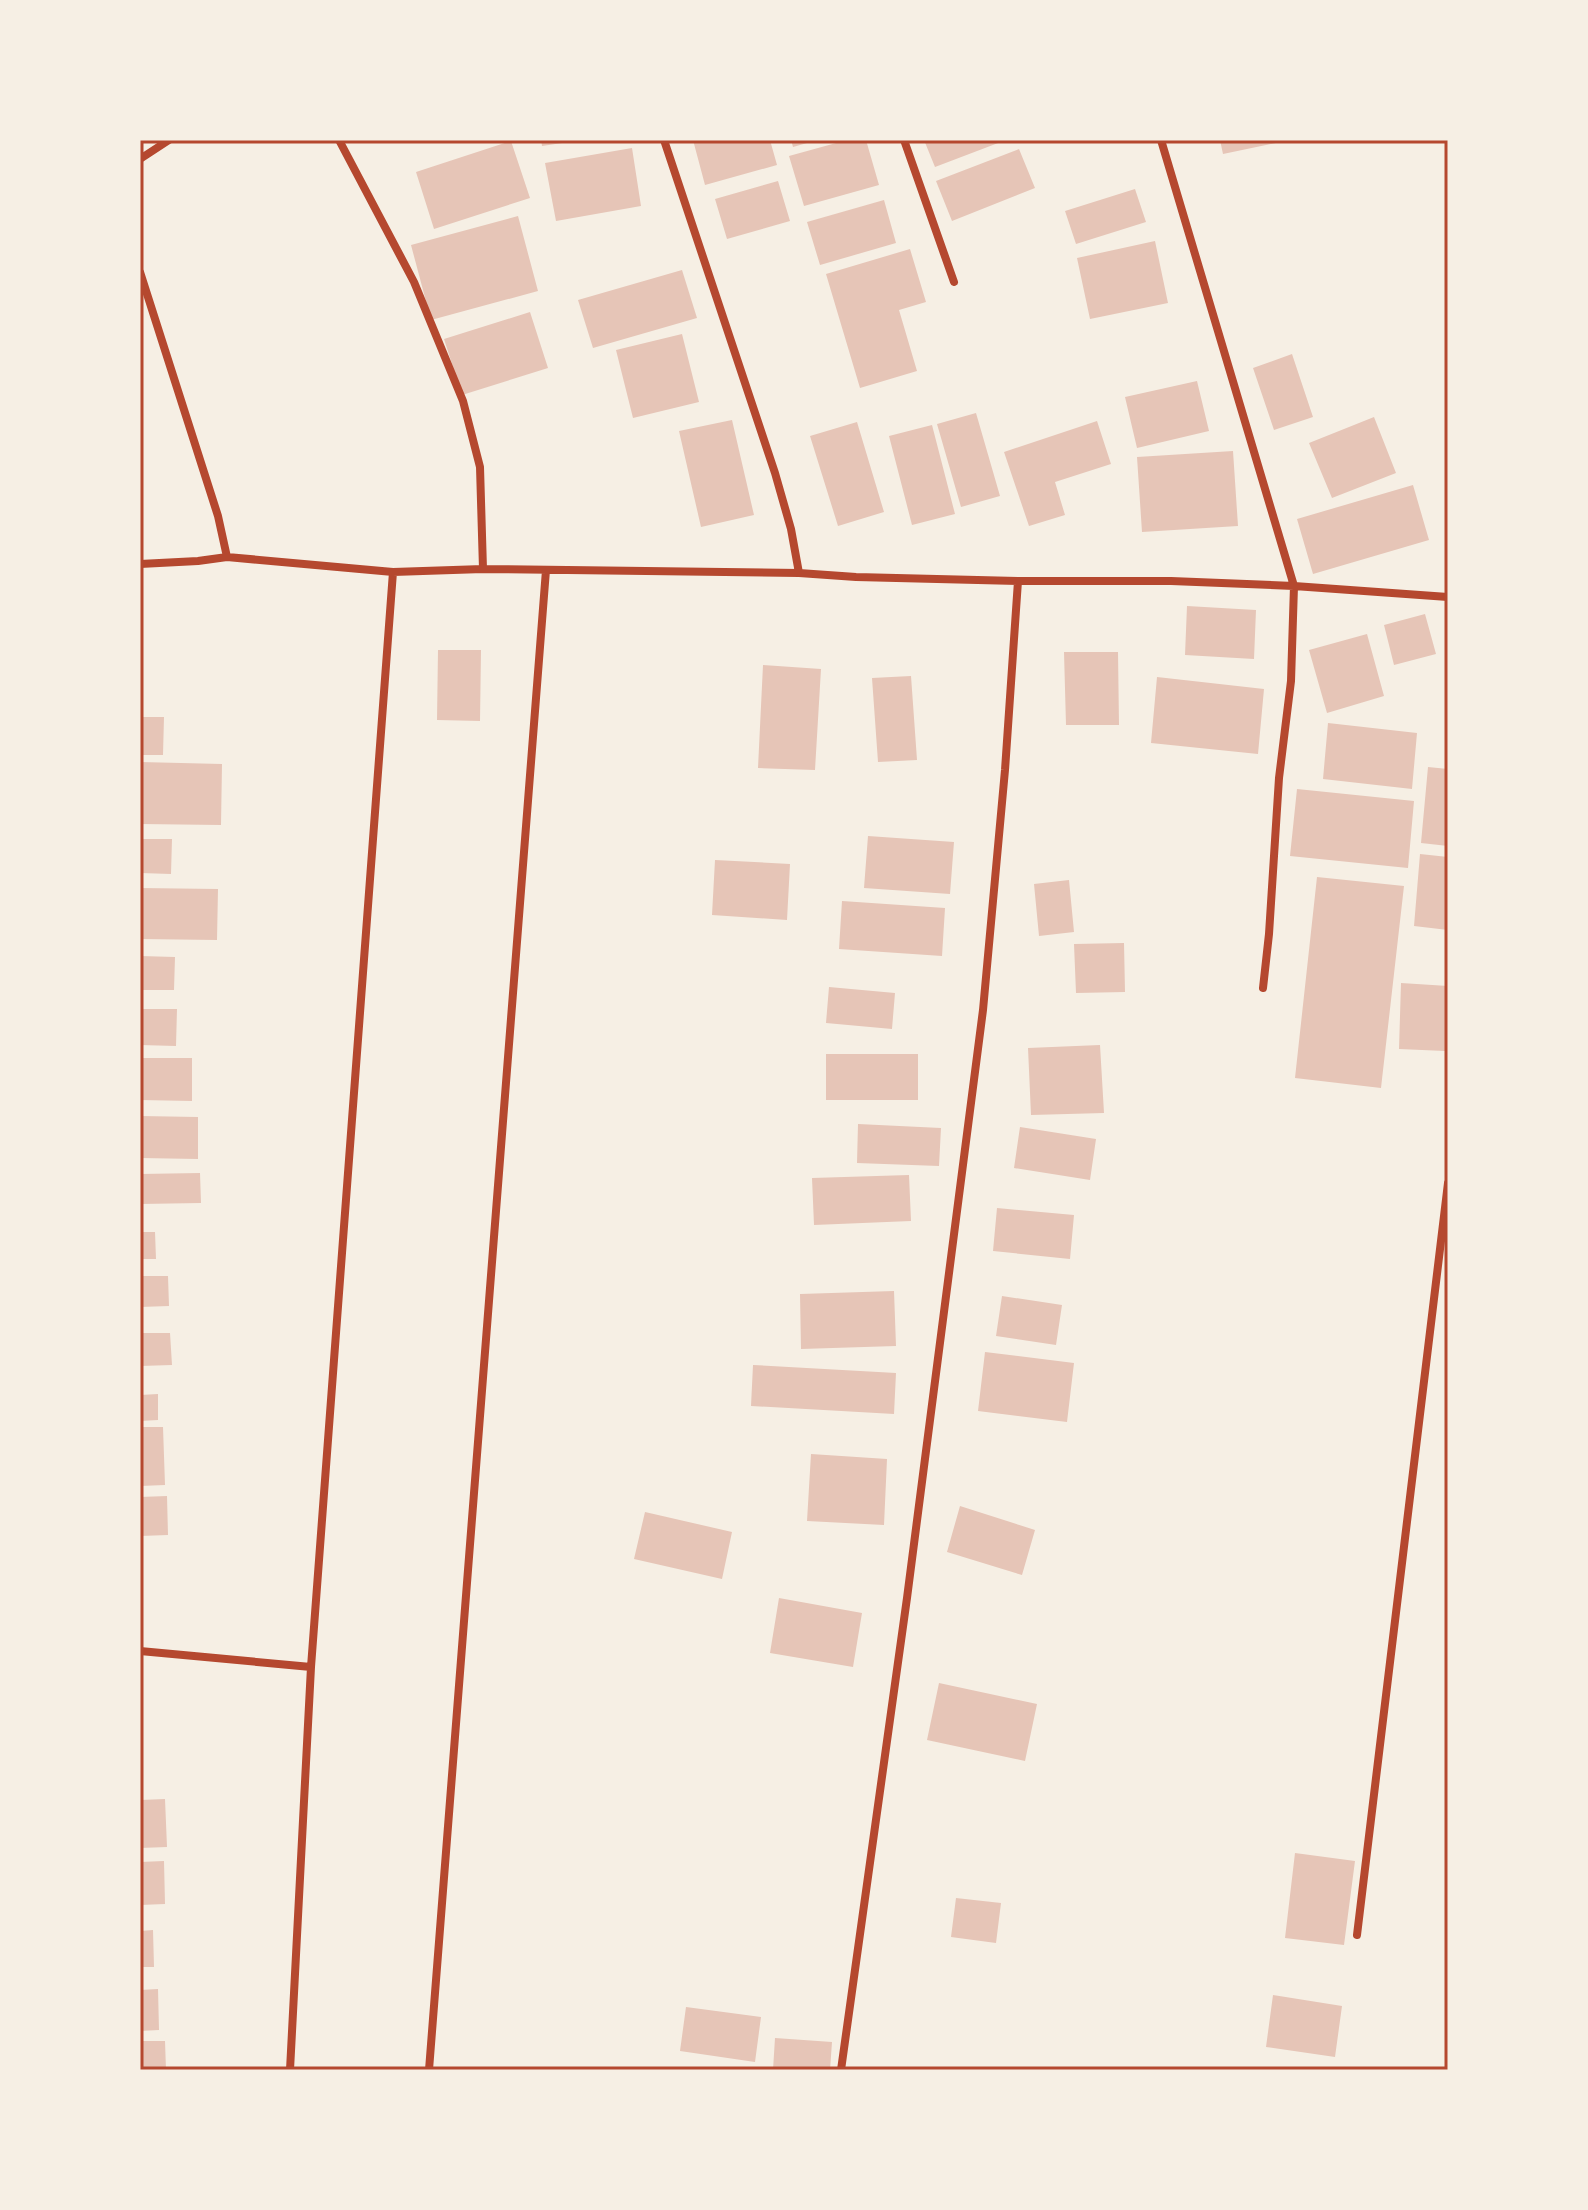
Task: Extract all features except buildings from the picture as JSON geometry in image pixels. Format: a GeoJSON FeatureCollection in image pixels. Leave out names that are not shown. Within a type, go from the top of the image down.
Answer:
{"type":"FeatureCollection","features":[{"type":"Feature","properties":{"kind":"street"},"geometry":{"type":"LineString","coordinates":[[140,159],[169,140]]}},
{"type":"Feature","properties":{"kind":"street"},"geometry":{"type":"LineString","coordinates":[[339,140],[414,282],[463,401],[480,467],[483,569]]}},
{"type":"Feature","properties":{"kind":"street"},"geometry":{"type":"LineString","coordinates":[[664,140],[775,473],[791,529],[799,573]]}},
{"type":"Feature","properties":{"kind":"street"},"geometry":{"type":"LineString","coordinates":[[904,140],[954,282]]}},
{"type":"Feature","properties":{"kind":"street"},"geometry":{"type":"LineString","coordinates":[[1161,140],[1294,586],[1291,681],[1279,778],[1263,988]]}},
{"type":"Feature","properties":{"kind":"street"},"geometry":{"type":"LineString","coordinates":[[140,272],[218,516],[227,557]]}},
{"type":"Feature","properties":{"kind":"street"},"geometry":{"type":"LineString","coordinates":[[140,564],[227,557],[393,572],[483,569],[799,573],[1018,581],[1171,581],[1448,597]]}},
{"type":"Feature","properties":{"kind":"street"},"geometry":{"type":"LineString","coordinates":[[429,2070],[546,570]]}},
{"type":"Feature","properties":{"kind":"street"},"geometry":{"type":"LineString","coordinates":[[290,2070],[311,1667],[393,572]]}},
{"type":"Feature","properties":{"kind":"street"},"geometry":{"type":"LineString","coordinates":[[841,2070],[907,1598],[983,1010],[1005,770],[1018,581]]}},
{"type":"Feature","properties":{"kind":"street"},"geometry":{"type":"LineString","coordinates":[[1357,1935],[1448,1183]]}},
{"type":"Feature","properties":{"kind":"street"},"geometry":{"type":"LineString","coordinates":[[140,1651],[311,1667]]}}]}
